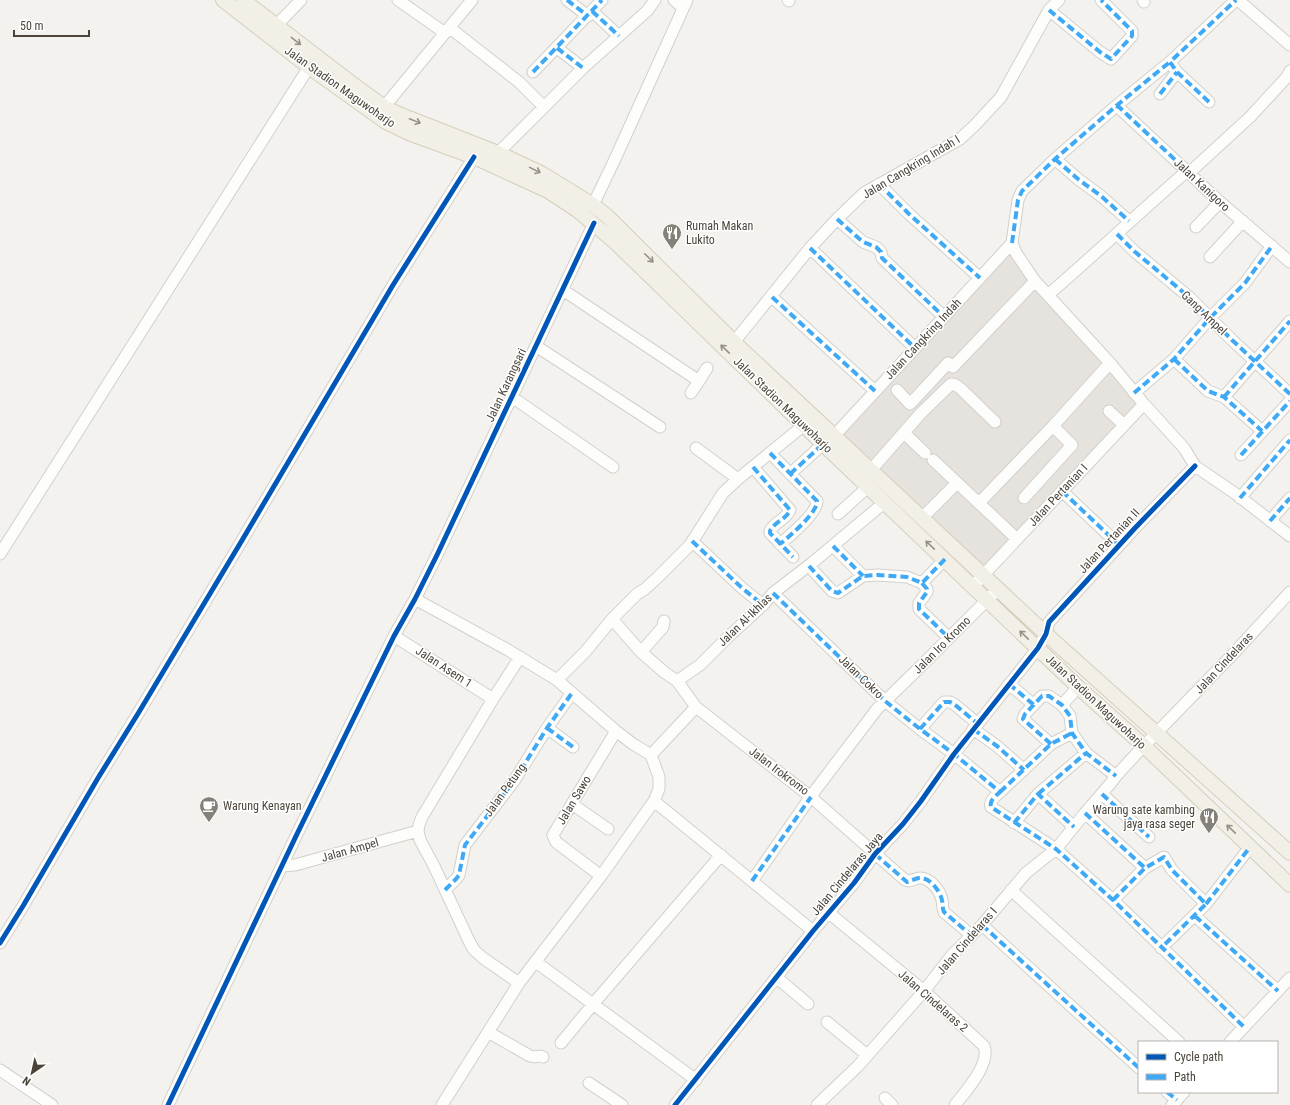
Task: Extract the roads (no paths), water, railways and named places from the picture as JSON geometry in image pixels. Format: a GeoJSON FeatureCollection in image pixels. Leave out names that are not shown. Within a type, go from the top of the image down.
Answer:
{"type":"FeatureCollection","features":[{"type":"Feature","properties":{"kind":"main road","name":"Jalan Stadion Maguwoharjo"},"geometry":{"type":"LineString","coordinates":[[223,0],[272,30],[384,107],[498,153],[551,185],[594,223],[631,249],[734,342],[809,421]]}},
{"type":"Feature","properties":{"kind":"main road","name":"Jalan Stadion Maguwoharjo"},"geometry":{"type":"LineString","coordinates":[[243,0],[309,67],[386,122],[411,134],[551,185],[593,205],[607,216],[631,249],[829,440],[885,502],[1078,687],[1144,746],[1290,885]]}},
{"type":"Feature","properties":{"kind":"main road","name":"Jalan Stadion Maguwoharjo"},"geometry":{"type":"LineString","coordinates":[[829,440],[871,470],[1046,634],[1290,853]]}},
{"type":"Feature","properties":{"kind":"street"},"geometry":{"type":"LineString","coordinates":[[272,30],[301,0]]}},
{"type":"Feature","properties":{"kind":"street"},"geometry":{"type":"LineString","coordinates":[[398,0],[447,31],[519,82],[544,107]]}},
{"type":"Feature","properties":{"kind":"street"},"geometry":{"type":"LineString","coordinates":[[384,107],[472,0]]}},
{"type":"Feature","properties":{"kind":"street"},"geometry":{"type":"LineString","coordinates":[[568,0],[590,13],[619,36]]}},
{"type":"Feature","properties":{"kind":"street"},"geometry":{"type":"LineString","coordinates":[[533,72],[602,0]]}},
{"type":"Feature","properties":{"kind":"street"},"geometry":{"type":"LineString","coordinates":[[498,153],[584,68],[647,11],[655,0]]}},
{"type":"Feature","properties":{"kind":"street"},"geometry":{"type":"LineString","coordinates":[[593,205],[685,4],[674,0]]}},
{"type":"Feature","properties":{"kind":"street","name":"Jalan Cangkring Indah I"},"geometry":{"type":"LineString","coordinates":[[734,342],[772,297],[810,248],[864,193],[960,139],[975,125],[1001,97],[1049,10],[1059,0]]}},
{"type":"Feature","properties":{"kind":"street"},"geometry":{"type":"LineString","coordinates":[[1049,10],[1100,52],[1111,59],[1132,36],[1132,31],[1102,0]]}},
{"type":"Feature","properties":{"kind":"street"},"geometry":{"type":"LineString","coordinates":[[1290,45],[1237,0],[1171,60],[1056,158],[1026,188],[1020,196],[1012,243],[1016,253],[1035,282],[1110,363],[1134,393],[1184,448],[1195,466],[1290,536]]}},
{"type":"Feature","properties":{"kind":"street"},"geometry":{"type":"LineString","coordinates":[[557,48],[584,68]]}},
{"type":"Feature","properties":{"kind":"street"},"geometry":{"type":"LineString","coordinates":[[1171,60],[1170,64],[1177,72],[1209,102]]}},
{"type":"Feature","properties":{"kind":"street"},"geometry":{"type":"LineString","coordinates":[[0,554],[309,67]]}},
{"type":"Feature","properties":{"kind":"street"},"geometry":{"type":"LineString","coordinates":[[1048,295],[1250,116],[1290,71]]}},
{"type":"Feature","properties":{"kind":"street"},"geometry":{"type":"LineString","coordinates":[[1160,94],[1177,72]]}},
{"type":"Feature","properties":{"kind":"street","name":"Jalan Kanigoro"},"geometry":{"type":"LineString","coordinates":[[1116,107],[1119,107],[1220,202],[1290,262]]}},
{"type":"Feature","properties":{"kind":"street"},"geometry":{"type":"LineString","coordinates":[[0,943],[393,285],[474,157]]}},
{"type":"Feature","properties":{"kind":"street"},"geometry":{"type":"LineString","coordinates":[[1056,158],[1078,179],[1101,196],[1130,221]]}},
{"type":"Feature","properties":{"kind":"street"},"geometry":{"type":"LineString","coordinates":[[879,184],[909,214],[980,278]]}},
{"type":"Feature","properties":{"kind":"street"},"geometry":{"type":"LineString","coordinates":[[1196,227],[1220,202]]}},
{"type":"Feature","properties":{"kind":"street"},"geometry":{"type":"LineString","coordinates":[[837,219],[863,242],[876,246],[881,252],[882,258],[944,317]]}},
{"type":"Feature","properties":{"kind":"street"},"geometry":{"type":"LineString","coordinates":[[1210,257],[1243,221]]}},
{"type":"Feature","properties":{"kind":"street","name":"Jalan Karangsari"},"geometry":{"type":"LineString","coordinates":[[168,1105],[394,636],[437,555],[594,223]]}},
{"type":"Feature","properties":{"kind":"street","name":"Gang Ampel"},"geometry":{"type":"LineString","coordinates":[[1117,234],[1134,251],[1189,296],[1232,340],[1290,394]]}},
{"type":"Feature","properties":{"kind":"street","name":"Jalan Cangkring Indah"},"geometry":{"type":"LineString","coordinates":[[790,474],[829,440],[1012,243]]}},
{"type":"Feature","properties":{"kind":"street"},"geometry":{"type":"LineString","coordinates":[[1134,393],[1174,358],[1210,318],[1245,283],[1272,246]]}},
{"type":"Feature","properties":{"kind":"street"},"geometry":{"type":"LineString","coordinates":[[810,248],[915,348]]}},
{"type":"Feature","properties":{"kind":"street"},"geometry":{"type":"LineString","coordinates":[[910,404],[948,363],[953,367],[1035,282]]}},
{"type":"Feature","properties":{"kind":"street"},"geometry":{"type":"LineString","coordinates":[[563,290],[699,381]]}},
{"type":"Feature","properties":{"kind":"street"},"geometry":{"type":"LineString","coordinates":[[772,297],[875,391]]}},
{"type":"Feature","properties":{"kind":"street"},"geometry":{"type":"LineString","coordinates":[[1224,397],[1290,321]]}},
{"type":"Feature","properties":{"kind":"street"},"geometry":{"type":"LineString","coordinates":[[536,346],[660,427]]}},
{"type":"Feature","properties":{"kind":"street"},"geometry":{"type":"LineString","coordinates":[[1174,358],[1208,391],[1224,397],[1262,431]]}},
{"type":"Feature","properties":{"kind":"street"},"geometry":{"type":"LineString","coordinates":[[979,503],[1053,426],[1110,363]]}},
{"type":"Feature","properties":{"kind":"street"},"geometry":{"type":"LineString","coordinates":[[691,393],[707,368]]}},
{"type":"Feature","properties":{"kind":"street"},"geometry":{"type":"LineString","coordinates":[[871,470],[921,413],[951,384],[956,385],[961,389],[995,422]]}},
{"type":"Feature","properties":{"kind":"street"},"geometry":{"type":"LineString","coordinates":[[896,390],[921,413]]}},
{"type":"Feature","properties":{"kind":"street"},"geometry":{"type":"LineString","coordinates":[[512,397],[613,467]]}},
{"type":"Feature","properties":{"kind":"street"},"geometry":{"type":"LineString","coordinates":[[1241,455],[1290,401]]}},
{"type":"Feature","properties":{"kind":"street","name":"Jalan Pertanian I"},"geometry":{"type":"LineString","coordinates":[[973,586],[1144,404]]}},
{"type":"Feature","properties":{"kind":"street"},"geometry":{"type":"LineString","coordinates":[[1109,411],[1124,425]]}},
{"type":"Feature","properties":{"kind":"street"},"geometry":{"type":"LineString","coordinates":[[557,680],[586,651],[612,619],[690,545],[723,493],[809,421]]}},
{"type":"Feature","properties":{"kind":"street"},"geometry":{"type":"LineString","coordinates":[[1024,498],[1072,445],[1053,426]]}},
{"type":"Feature","properties":{"kind":"street"},"geometry":{"type":"LineString","coordinates":[[904,433],[1017,539]]}},
{"type":"Feature","properties":{"kind":"street"},"geometry":{"type":"LineString","coordinates":[[1240,498],[1290,440]]}},
{"type":"Feature","properties":{"kind":"street"},"geometry":{"type":"LineString","coordinates":[[696,448],[738,479]]}},
{"type":"Feature","properties":{"kind":"street"},"geometry":{"type":"LineString","coordinates":[[770,453],[817,500],[815,507],[799,528],[780,544]]}},
{"type":"Feature","properties":{"kind":"street","name":"Jalan Pertanian II"},"geometry":{"type":"LineString","coordinates":[[1046,634],[1049,622],[1162,499],[1195,466]]}},
{"type":"Feature","properties":{"kind":"street"},"geometry":{"type":"LineString","coordinates":[[753,467],[790,510],[789,514],[776,524],[770,533],[793,557]]}},
{"type":"Feature","properties":{"kind":"street"},"geometry":{"type":"LineString","coordinates":[[922,518],[957,483]]}},
{"type":"Feature","properties":{"kind":"street"},"geometry":{"type":"LineString","coordinates":[[838,514],[869,486]]}},
{"type":"Feature","properties":{"kind":"street"},"geometry":{"type":"LineString","coordinates":[[1062,491],[1119,545]]}},
{"type":"Feature","properties":{"kind":"street"},"geometry":{"type":"LineString","coordinates":[[1270,521],[1290,499]]}},
{"type":"Feature","properties":{"kind":"street","name":"Jalan Al-Ikhlas"},"geometry":{"type":"LineString","coordinates":[[677,681],[700,665],[763,605],[773,593],[809,566],[885,502]]}},
{"type":"Feature","properties":{"kind":"street"},"geometry":{"type":"LineString","coordinates":[[692,541],[742,588],[763,605]]}},
{"type":"Feature","properties":{"kind":"street"},"geometry":{"type":"LineString","coordinates":[[833,546],[863,576]]}},
{"type":"Feature","properties":{"kind":"street"},"geometry":{"type":"LineString","coordinates":[[922,583],[945,559]]}},
{"type":"Feature","properties":{"kind":"street"},"geometry":{"type":"LineString","coordinates":[[809,566],[832,591],[836,593],[863,576],[878,575],[907,577],[922,583],[927,588],[927,592],[919,603],[919,609],[949,638]]}},
{"type":"Feature","properties":{"kind":"street","name":"Jalan Iro Kromo"},"geometry":{"type":"LineString","coordinates":[[885,701],[998,588]]}},
{"type":"Feature","properties":{"kind":"street","name":"Jalan Cindelaras"},"geometry":{"type":"LineString","coordinates":[[1144,746],[1290,592]]}},
{"type":"Feature","properties":{"kind":"street","name":"Jalan Cokro"},"geometry":{"type":"LineString","coordinates":[[773,593],[885,701],[954,754],[1000,792]]}},
{"type":"Feature","properties":{"kind":"street"},"geometry":{"type":"LineString","coordinates":[[415,599],[508,650],[557,680],[616,731],[651,755],[660,776],[659,789],[654,801],[601,876],[519,983],[442,1105]]}},
{"type":"Feature","properties":{"kind":"street"},"geometry":{"type":"LineString","coordinates":[[612,619],[641,652],[677,681]]}},
{"type":"Feature","properties":{"kind":"street"},"geometry":{"type":"LineString","coordinates":[[641,652],[663,627],[664,622]]}},
{"type":"Feature","properties":{"kind":"street","name":"Jalan Cindelaras Jaya"},"geometry":{"type":"LineString","coordinates":[[675,1105],[813,931],[854,883],[875,854],[922,801],[954,754],[1038,648],[1046,634]]}},
{"type":"Feature","properties":{"kind":"street","name":"Jalan Asem 1"},"geometry":{"type":"LineString","coordinates":[[394,636],[493,699]]}},
{"type":"Feature","properties":{"kind":"street"},"geometry":{"type":"LineString","coordinates":[[519,983],[474,950],[420,840],[418,831],[422,817],[520,657]]}},
{"type":"Feature","properties":{"kind":"street","name":"Jalan Irokromo"},"geometry":{"type":"LineString","coordinates":[[677,681],[696,707],[811,797],[876,709],[885,701]]}},
{"type":"Feature","properties":{"kind":"street"},"geometry":{"type":"LineString","coordinates":[[1009,684],[1034,704]]}},
{"type":"Feature","properties":{"kind":"street"},"geometry":{"type":"LineString","coordinates":[[1062,705],[1078,687]]}},
{"type":"Feature","properties":{"kind":"street","name":"Jalan Petung"},"geometry":{"type":"LineString","coordinates":[[445,890],[459,875],[466,845],[514,780],[572,692]]}},
{"type":"Feature","properties":{"kind":"street"},"geometry":{"type":"LineString","coordinates":[[1051,744],[1023,720],[1024,715],[1042,696],[1045,695],[1052,697],[1062,705],[1070,716],[1072,733],[1086,753],[1116,776]]}},
{"type":"Feature","properties":{"kind":"street"},"geometry":{"type":"LineString","coordinates":[[920,729],[944,702],[950,702],[954,704],[1024,770]]}},
{"type":"Feature","properties":{"kind":"street"},"geometry":{"type":"LineString","coordinates":[[651,755],[696,707]]}},
{"type":"Feature","properties":{"kind":"street"},"geometry":{"type":"LineString","coordinates":[[547,728],[573,747]]}},
{"type":"Feature","properties":{"kind":"street","name":"Jalan Sawo"},"geometry":{"type":"LineString","coordinates":[[601,876],[554,840],[553,835],[616,731]]}},
{"type":"Feature","properties":{"kind":"street"},"geometry":{"type":"LineString","coordinates":[[1072,733],[1051,744],[992,800],[992,807],[1014,823],[1056,849],[1113,900],[1244,1027]]}},
{"type":"Feature","properties":{"kind":"street","name":"Jalan Cindelaras I"},"geometry":{"type":"LineString","coordinates":[[817,1105],[858,1066],[924,991],[952,955],[982,925],[1026,873],[1056,849],[1085,812],[1144,746]]}},
{"type":"Feature","properties":{"kind":"street"},"geometry":{"type":"LineString","coordinates":[[1014,823],[1038,794],[1086,753]]}},
{"type":"Feature","properties":{"kind":"street"},"geometry":{"type":"LineString","coordinates":[[1038,794],[1074,827]]}},
{"type":"Feature","properties":{"kind":"street"},"geometry":{"type":"LineString","coordinates":[[1102,794],[1149,837]]}},
{"type":"Feature","properties":{"kind":"street"},"geometry":{"type":"LineString","coordinates":[[752,881],[811,797],[907,882],[921,878],[934,885],[940,893],[944,912],[971,935]]}},
{"type":"Feature","properties":{"kind":"street"},"geometry":{"type":"LineString","coordinates":[[654,801],[813,931]]}},
{"type":"Feature","properties":{"kind":"street"},"geometry":{"type":"LineString","coordinates":[[572,804],[608,829]]}},
{"type":"Feature","properties":{"kind":"street"},"geometry":{"type":"LineString","coordinates":[[1085,812],[1145,868]]}},
{"type":"Feature","properties":{"kind":"street","name":"Jalan Ampel"},"geometry":{"type":"LineString","coordinates":[[282,866],[295,866],[418,831]]}},
{"type":"Feature","properties":{"kind":"street"},"geometry":{"type":"LineString","coordinates":[[1161,948],[1206,904],[1250,847]]}},
{"type":"Feature","properties":{"kind":"street"},"geometry":{"type":"LineString","coordinates":[[561,1043],[721,855]]}},
{"type":"Feature","properties":{"kind":"street"},"geometry":{"type":"LineString","coordinates":[[1113,900],[1145,868],[1164,857],[1172,870],[1206,904]]}},
{"type":"Feature","properties":{"kind":"street"},"geometry":{"type":"LineString","coordinates":[[1011,890],[1179,1041]]}},
{"type":"Feature","properties":{"kind":"street","name":"Jalan Cindelaras 2"},"geometry":{"type":"LineString","coordinates":[[829,913],[924,991],[984,1046],[985,1056],[978,1074],[955,1105]]}},
{"type":"Feature","properties":{"kind":"street"},"geometry":{"type":"LineString","coordinates":[[1195,916],[1278,991]]}},
{"type":"Feature","properties":{"kind":"street"},"geometry":{"type":"LineString","coordinates":[[982,925],[1138,1067]]}},
{"type":"Feature","properties":{"kind":"street"},"geometry":{"type":"LineString","coordinates":[[536,962],[594,1003],[696,1080]]}},
{"type":"Feature","properties":{"kind":"street"},"geometry":{"type":"LineString","coordinates":[[776,977],[808,1004]]}},
{"type":"Feature","properties":{"kind":"street"},"geometry":{"type":"LineString","coordinates":[[1231,1041],[1290,978]]}},
{"type":"Feature","properties":{"kind":"street"},"geometry":{"type":"LineString","coordinates":[[827,1022],[867,1055]]}},
{"type":"Feature","properties":{"kind":"street"},"geometry":{"type":"LineString","coordinates":[[488,1032],[530,1056],[543,1057]]}},
{"type":"Feature","properties":{"kind":"street"},"geometry":{"type":"LineString","coordinates":[[0,1070],[52,1105]]}},
{"type":"Feature","properties":{"kind":"street"},"geometry":{"type":"LineString","coordinates":[[589,1083],[622,1105]]}},
{"type":"Feature","properties":{"kind":"street"},"geometry":{"type":"LineString","coordinates":[[1169,1093],[1178,1099]]}},
{"type":"Feature","properties":{"kind":"place","name":"Rumah Makan Lukito"},"geometry":{"type":"Point","coordinates":[672,250]}},
{"type":"Feature","properties":{"kind":"place","name":"Warung Kenayan"},"geometry":{"type":"Point","coordinates":[209,823]}},
{"type":"Feature","properties":{"kind":"place","name":"Warung sate kambing jaya rasa seger"},"geometry":{"type":"Point","coordinates":[1209,834]}}]}
